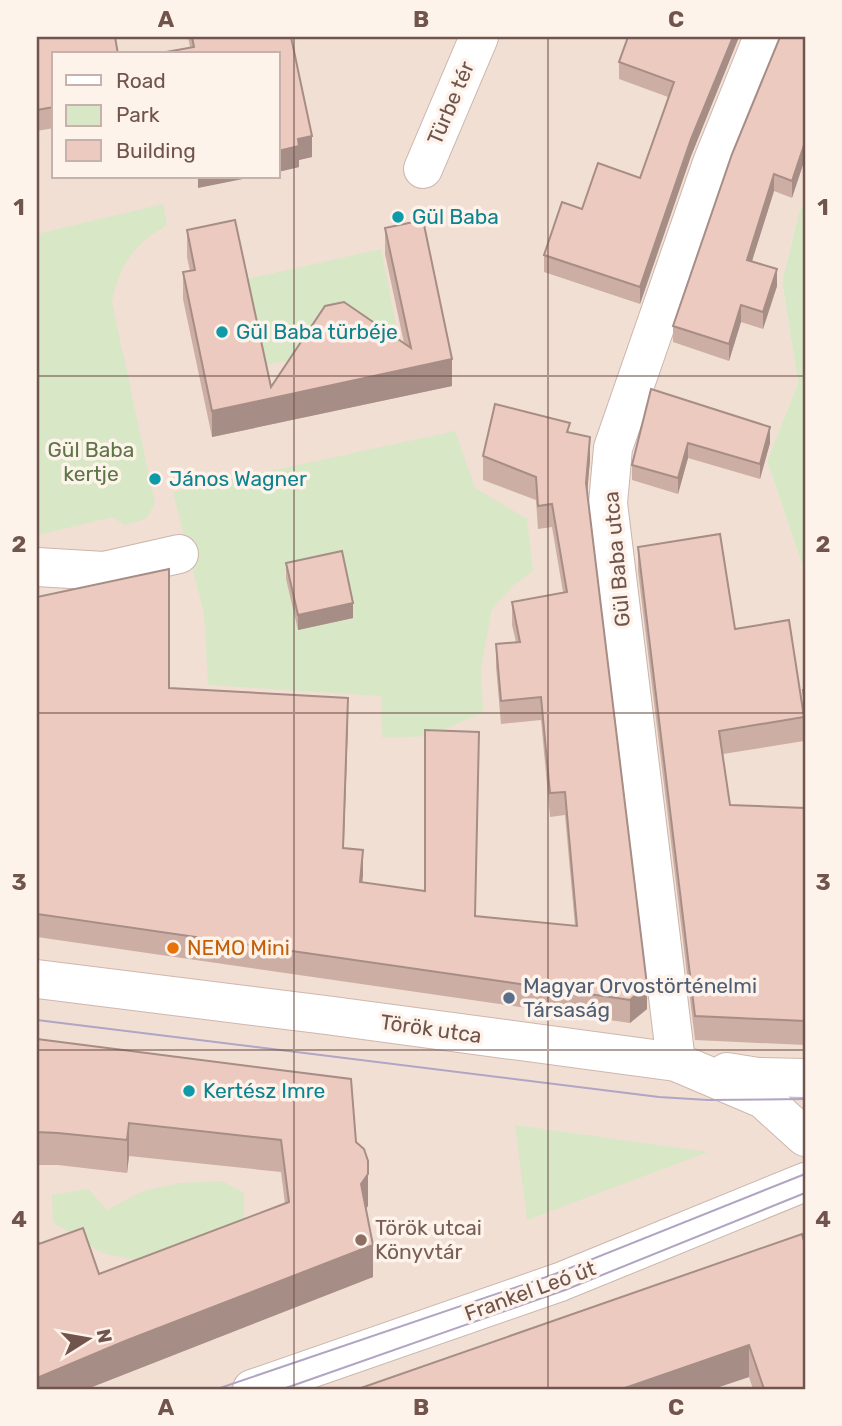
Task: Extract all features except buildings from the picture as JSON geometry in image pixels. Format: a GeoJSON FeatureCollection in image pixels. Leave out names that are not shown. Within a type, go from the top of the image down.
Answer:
{"type":"FeatureCollection","features":[{"type":"Feature","properties":{"kind":"street","name":"Türbe tér"},"geometry":{"type":"LineString","coordinates":[[423,169],[479,37]]}},
{"type":"Feature","properties":{"kind":"street","name":"Gül Baba utca"},"geometry":{"type":"LineString","coordinates":[[676,1062],[608,503],[610,467],[613,448],[712,163],[763,37]]}},
{"type":"Feature","properties":{"kind":"street"},"geometry":{"type":"LineString","coordinates":[[37,567],[104,571],[179,554]]}},
{"type":"Feature","properties":{"kind":"street","name":"Török utca"},"geometry":{"type":"LineString","coordinates":[[37,979],[676,1062],[763,1099],[805,1137]]}},
{"type":"Feature","properties":{"kind":"street"},"geometry":{"type":"LineString","coordinates":[[676,1062],[758,1077],[805,1078]]}},
{"type":"Feature","properties":{"kind":"street","name":"Frankel Leó út"},"geometry":{"type":"LineString","coordinates":[[252,1389],[560,1282],[805,1182]]}},
{"type":"Feature","properties":{"kind":"shaded area"},"geometry":{"type":"Polygon","coordinates":[[[37,37],[805,37],[805,201],[799,212],[782,282],[798,383],[767,461],[805,573],[805,1389],[37,1389],[37,37]]]}},
{"type":"Feature","properties":{"kind":"green space"},"geometry":{"type":"Polygon","coordinates":[[[805,201],[805,573],[767,461],[798,383],[782,282],[799,212],[805,201]]]}},
{"type":"Feature","properties":{"kind":"green space","name":"Gül Baba kertje"},"geometry":{"type":"Polygon","coordinates":[[[163,204],[167,225],[145,240],[130,256],[119,276],[112,302],[155,503],[146,519],[124,525],[113,517],[37,535],[37,234],[163,204]]]}},
{"type":"Feature","properties":{"kind":"green space"},"geometry":{"type":"Polygon","coordinates":[[[381,249],[399,339],[266,365],[247,279],[381,249]]]}},
{"type":"Feature","properties":{"kind":"green space"},"geometry":{"type":"Polygon","coordinates":[[[455,431],[475,488],[527,519],[533,571],[514,585],[492,609],[481,667],[483,712],[429,736],[382,738],[381,696],[208,685],[204,613],[173,492],[455,431]]]}},
{"type":"Feature","properties":{"kind":"green space"},"geometry":{"type":"Polygon","coordinates":[[[515,1125],[708,1152],[527,1220],[515,1125]]]}},
{"type":"Feature","properties":{"kind":"green space"},"geometry":{"type":"Polygon","coordinates":[[[222,1181],[244,1193],[244,1239],[151,1264],[102,1253],[53,1222],[52,1195],[88,1189],[107,1210],[143,1191],[180,1183],[222,1181]]]}},
{"type":"Feature","properties":{"kind":"tram line"},"geometry":{"type":"LineString","coordinates":[[37,1020],[659,1097],[708,1100],[805,1099]]}},
{"type":"Feature","properties":{"kind":"tram line"},"geometry":{"type":"LineString","coordinates":[[217,1389],[555,1274],[805,1174]]}},
{"type":"Feature","properties":{"kind":"tram line"},"geometry":{"type":"LineString","coordinates":[[283,1389],[565,1290],[805,1193]]}},
{"type":"Feature","properties":{"kind":"place","name":"Gül Baba"},"geometry":{"type":"Point","coordinates":[398,217]}},
{"type":"Feature","properties":{"kind":"place","name":"Gül Baba türbéje"},"geometry":{"type":"Point","coordinates":[222,332]}},
{"type":"Feature","properties":{"kind":"place","name":"János Wagner"},"geometry":{"type":"Point","coordinates":[155,479]}},
{"type":"Feature","properties":{"kind":"place","name":"NEMO Mini"},"geometry":{"type":"Point","coordinates":[173,948]}},
{"type":"Feature","properties":{"kind":"place","name":"Magyar Orvostörténelmi Társaság"},"geometry":{"type":"Point","coordinates":[509,998]}},
{"type":"Feature","properties":{"kind":"place","name":"Kertész Imre"},"geometry":{"type":"Point","coordinates":[189,1091]}},
{"type":"Feature","properties":{"kind":"place","name":"Török utcai Könyvtár"},"geometry":{"type":"Point","coordinates":[361,1240]}}]}
